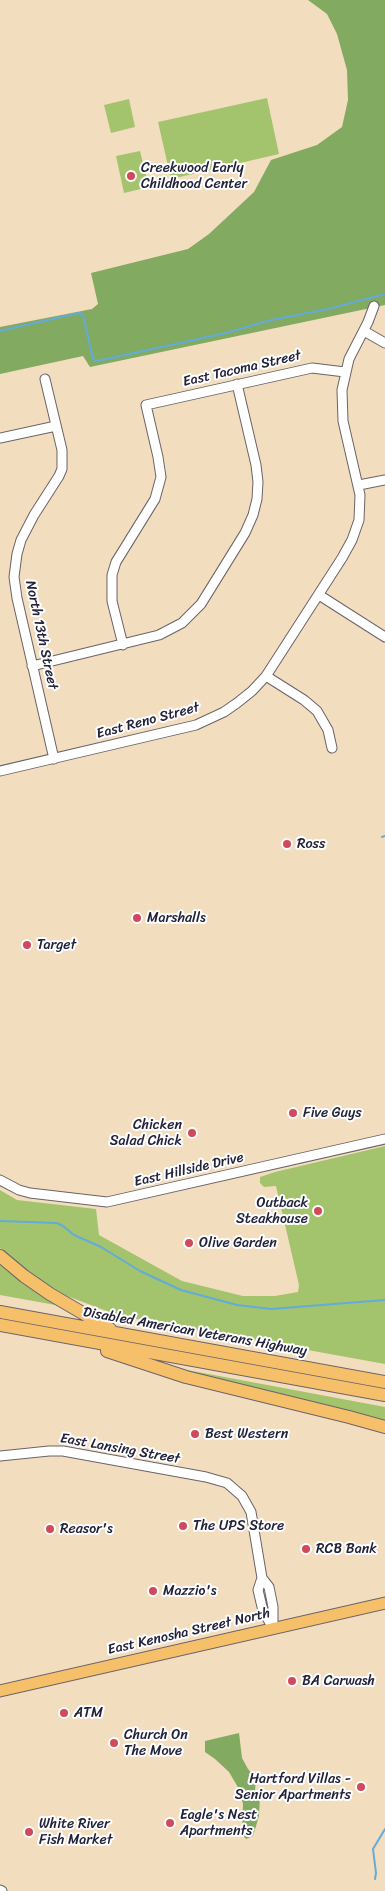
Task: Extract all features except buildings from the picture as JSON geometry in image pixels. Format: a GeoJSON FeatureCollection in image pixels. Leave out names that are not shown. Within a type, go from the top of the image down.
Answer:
{"type":"FeatureCollection","features":[{"type":"Feature","properties":{"kind":"highway"},"geometry":{"type":"LineString","coordinates":[[0,1256],[50,1294],[118,1333]]}},
{"type":"Feature","properties":{"kind":"highway","name":"Disabled American Veterans Highway"},"geometry":{"type":"LineString","coordinates":[[0,1312],[385,1382]]}},
{"type":"Feature","properties":{"kind":"highway","name":"Disabled American Veterans Highway"},"geometry":{"type":"LineString","coordinates":[[0,1325],[385,1395]]}},
{"type":"Feature","properties":{"kind":"highway"},"geometry":{"type":"LineString","coordinates":[[65,1336],[186,1377],[385,1427]]}},
{"type":"Feature","properties":{"kind":"main road","name":"East Kenosha Street North"},"geometry":{"type":"LineString","coordinates":[[0,1691],[385,1603]]}},
{"type":"Feature","properties":{"kind":"street","name":"East Reno Street"},"geometry":{"type":"LineString","coordinates":[[0,771],[196,725],[217,716],[237,703],[266,676],[319,595],[355,533],[360,512],[358,485],[342,410],[343,382],[349,359],[374,306]]}},
{"type":"Feature","properties":{"kind":"street"},"geometry":{"type":"LineString","coordinates":[[364,330],[385,343]]}},
{"type":"Feature","properties":{"kind":"street","name":"East Tacoma Street"},"geometry":{"type":"LineString","coordinates":[[123,645],[112,601],[112,575],[116,562],[155,499],[161,477],[146,405],[312,368],[345,372]]}},
{"type":"Feature","properties":{"kind":"street","name":"North 13th Street"},"geometry":{"type":"LineString","coordinates":[[45,379],[62,450],[62,469],[21,540],[15,567],[17,598],[54,759]]}},
{"type":"Feature","properties":{"kind":"street"},"geometry":{"type":"LineString","coordinates":[[32,666],[159,636],[182,623],[201,604],[245,533],[255,508],[258,489],[257,474],[237,384]]}},
{"type":"Feature","properties":{"kind":"street"},"geometry":{"type":"LineString","coordinates":[[0,438],[56,426]]}},
{"type":"Feature","properties":{"kind":"street"},"geometry":{"type":"LineString","coordinates":[[358,485],[385,480]]}},
{"type":"Feature","properties":{"kind":"street"},"geometry":{"type":"LineString","coordinates":[[319,595],[385,637]]}},
{"type":"Feature","properties":{"kind":"street"},"geometry":{"type":"LineString","coordinates":[[266,676],[304,700],[317,711],[328,730],[332,748]]}},
{"type":"Feature","properties":{"kind":"street","name":"East Hillside Drive"},"geometry":{"type":"LineString","coordinates":[[0,1180],[19,1190],[30,1193],[107,1202],[385,1139]]}},
{"type":"Feature","properties":{"kind":"street","name":"East Lansing Street"},"geometry":{"type":"LineString","coordinates":[[0,1456],[49,1451],[63,1452],[217,1480],[232,1487],[242,1496],[251,1512],[262,1578],[258,1590],[263,1611],[273,1628]]}},
{"type":"Feature","properties":{"kind":"green space"},"geometry":{"type":"Polygon","coordinates":[[[308,0],[385,0],[385,305],[90,367],[83,356],[0,374],[0,327],[92,309],[98,304],[91,273],[188,249],[209,234],[254,192],[271,160],[317,145],[342,127],[348,100],[347,70],[337,34],[327,14],[308,0]]]}},
{"type":"Feature","properties":{"kind":"green space"},"geometry":{"type":"Polygon","coordinates":[[[267,98],[279,154],[171,179],[158,122],[267,98]]]}},
{"type":"Feature","properties":{"kind":"green space"},"geometry":{"type":"Polygon","coordinates":[[[129,99],[135,127],[111,133],[104,105],[129,99]]]}},
{"type":"Feature","properties":{"kind":"green space"},"geometry":{"type":"Polygon","coordinates":[[[140,151],[149,187],[124,193],[116,156],[140,151]]]}},
{"type":"Feature","properties":{"kind":"green space"},"geometry":{"type":"Polygon","coordinates":[[[385,1146],[385,1364],[120,1316],[67,1296],[11,1260],[0,1248],[0,1190],[17,1200],[96,1209],[99,1235],[182,1281],[243,1296],[275,1296],[298,1292],[299,1285],[276,1186],[264,1187],[260,1183],[260,1177],[385,1146]]]}},
{"type":"Feature","properties":{"kind":"green space"},"geometry":{"type":"Polygon","coordinates":[[[0,1261],[61,1306],[0,1295],[0,1261]]]}},
{"type":"Feature","properties":{"kind":"green space"},"geometry":{"type":"Polygon","coordinates":[[[187,1370],[385,1407],[385,1421],[189,1374],[187,1370]]]}},
{"type":"Feature","properties":{"kind":"green space"},"geometry":{"type":"Polygon","coordinates":[[[239,1733],[242,1758],[256,1778],[255,1791],[260,1796],[259,1816],[253,1836],[246,1839],[242,1834],[243,1804],[239,1789],[229,1772],[205,1752],[205,1741],[239,1733]]]}},
{"type":"Feature","properties":{"kind":"waterway"},"geometry":{"type":"LineString","coordinates":[[0,331],[79,313],[83,315],[93,359],[97,361],[226,333],[271,320],[328,309],[385,294]]}},
{"type":"Feature","properties":{"kind":"waterway"},"geometry":{"type":"LineString","coordinates":[[0,1221],[57,1223],[74,1235],[101,1247],[140,1271],[181,1290],[237,1305],[271,1309],[385,1300]]}},
{"type":"Feature","properties":{"kind":"waterway"},"geometry":{"type":"LineString","coordinates":[[375,1879],[373,1849],[385,1829]]}},
{"type":"Feature","properties":{"kind":"place","name":"Creekwood Early Childhood Center"},"geometry":{"type":"Point","coordinates":[131,176]}},
{"type":"Feature","properties":{"kind":"place","name":"Ross"},"geometry":{"type":"Point","coordinates":[287,844]}},
{"type":"Feature","properties":{"kind":"place","name":"Marshalls"},"geometry":{"type":"Point","coordinates":[137,918]}},
{"type":"Feature","properties":{"kind":"place","name":"Target"},"geometry":{"type":"Point","coordinates":[27,945]}},
{"type":"Feature","properties":{"kind":"place","name":"Five Guys"},"geometry":{"type":"Point","coordinates":[293,1113]}},
{"type":"Feature","properties":{"kind":"place","name":"Chicken Salad Chick"},"geometry":{"type":"Point","coordinates":[192,1133]}},
{"type":"Feature","properties":{"kind":"place","name":"Outback Steakhouse"},"geometry":{"type":"Point","coordinates":[318,1211]}},
{"type":"Feature","properties":{"kind":"place","name":"Olive Garden"},"geometry":{"type":"Point","coordinates":[189,1243]}},
{"type":"Feature","properties":{"kind":"place","name":"Best Western"},"geometry":{"type":"Point","coordinates":[195,1434]}},
{"type":"Feature","properties":{"kind":"place","name":"The UPS Store"},"geometry":{"type":"Point","coordinates":[183,1526]}},
{"type":"Feature","properties":{"kind":"place","name":"Reasor's"},"geometry":{"type":"Point","coordinates":[50,1529]}},
{"type":"Feature","properties":{"kind":"place","name":"RCB Bank"},"geometry":{"type":"Point","coordinates":[306,1549]}},
{"type":"Feature","properties":{"kind":"place","name":"Mazzio's"},"geometry":{"type":"Point","coordinates":[153,1591]}},
{"type":"Feature","properties":{"kind":"place","name":"BA Carwash"},"geometry":{"type":"Point","coordinates":[292,1681]}},
{"type":"Feature","properties":{"kind":"place","name":"ATM"},"geometry":{"type":"Point","coordinates":[64,1713]}},
{"type":"Feature","properties":{"kind":"place","name":"Church On The Move"},"geometry":{"type":"Point","coordinates":[114,1743]}},
{"type":"Feature","properties":{"kind":"place","name":"Hartford Villas - Senior Apartments"},"geometry":{"type":"Point","coordinates":[361,1787]}},
{"type":"Feature","properties":{"kind":"place","name":"Eagle's Nest Apartments"},"geometry":{"type":"Point","coordinates":[170,1823]}},
{"type":"Feature","properties":{"kind":"place","name":"White River Fish Market"},"geometry":{"type":"Point","coordinates":[29,1832]}}]}
